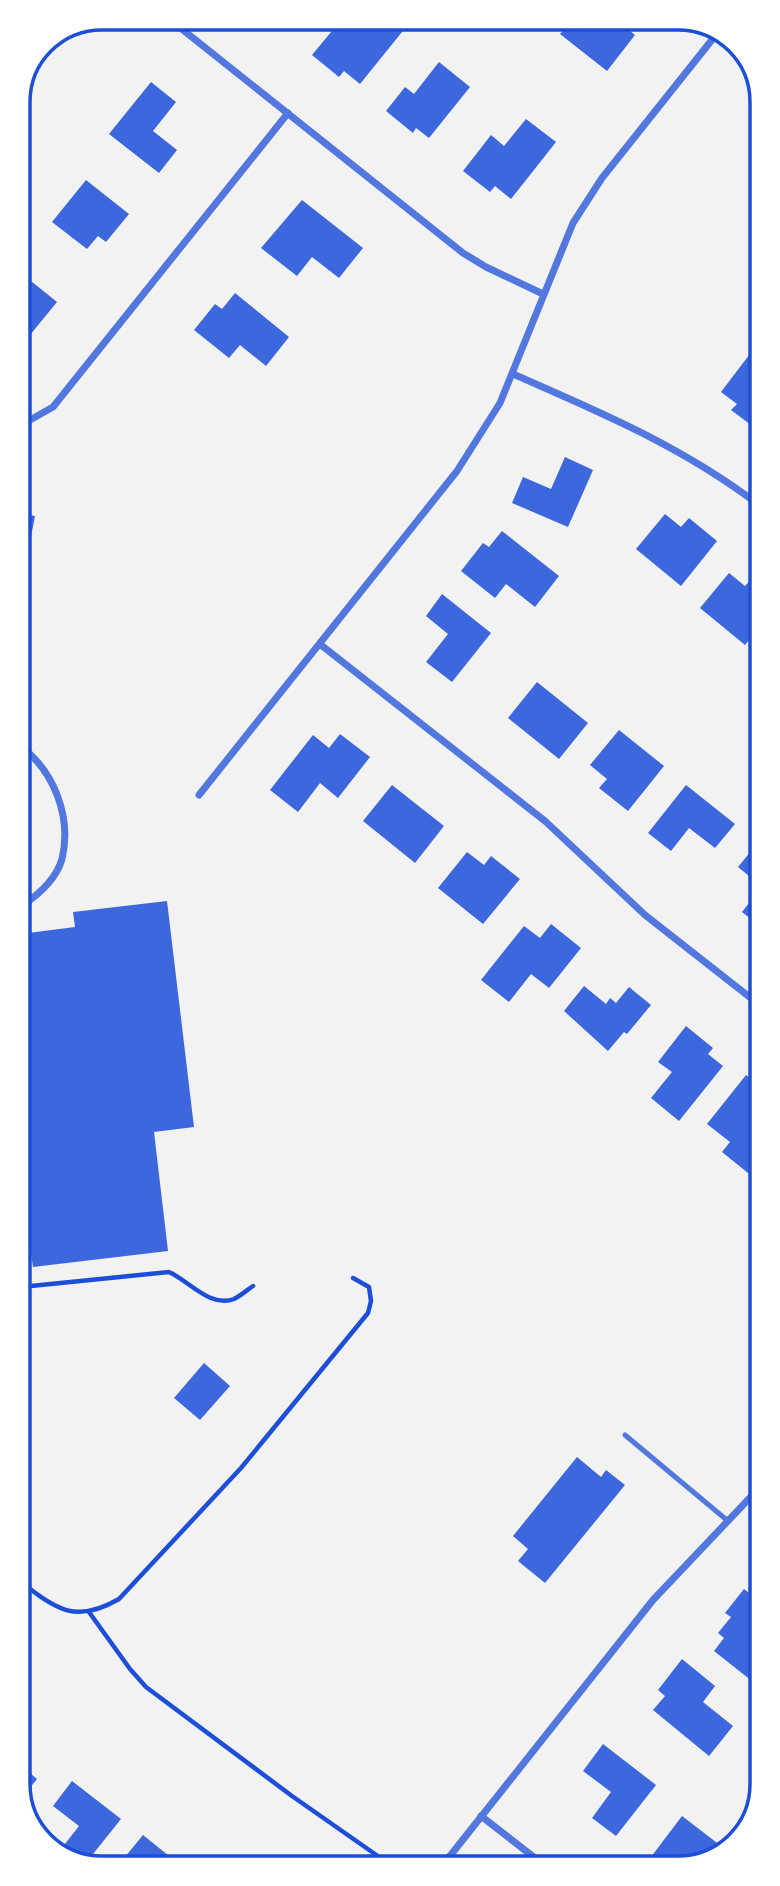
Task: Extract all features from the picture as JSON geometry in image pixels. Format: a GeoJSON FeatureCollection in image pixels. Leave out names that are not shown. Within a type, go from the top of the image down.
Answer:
{"type":"FeatureCollection","features":[{"type":"Feature","properties":{"kind":"street"},"geometry":{"type":"LineString","coordinates":[[183,30],[463,253],[543,294]]}},
{"type":"Feature","properties":{"kind":"street"},"geometry":{"type":"LineString","coordinates":[[199,795],[457,471],[500,402],[573,223],[595,188],[713,39]]}},
{"type":"Feature","properties":{"kind":"street"},"geometry":{"type":"LineString","coordinates":[[30,421],[53,407],[288,113]]}},
{"type":"Feature","properties":{"kind":"street"},"geometry":{"type":"LineString","coordinates":[[513,374],[666,443],[725,479],[750,498]]}},
{"type":"Feature","properties":{"kind":"street"},"geometry":{"type":"LineString","coordinates":[[321,645],[545,821],[645,915],[750,997]]}},
{"type":"Feature","properties":{"kind":"street"},"geometry":{"type":"LineString","coordinates":[[30,753],[47,772],[57,791],[64,836],[61,860],[54,876],[30,900]]}},
{"type":"Feature","properties":{"kind":"street"},"geometry":{"type":"LineString","coordinates":[[450,1856],[653,1600],[750,1498]]}},
{"type":"Feature","properties":{"kind":"street"},"geometry":{"type":"LineString","coordinates":[[481,1816],[532,1856]]}},
{"type":"Feature","properties":{"kind":"lane"},"geometry":{"type":"LineString","coordinates":[[625,1435],[728,1521]]}},
{"type":"Feature","properties":{"kind":"path"},"geometry":{"type":"LineString","coordinates":[[30,1286],[169,1272],[211,1299],[233,1299],[253,1286]]}},
{"type":"Feature","properties":{"kind":"path"},"geometry":{"type":"LineString","coordinates":[[30,1589],[54,1606],[68,1612],[102,1609],[119,1599],[241,1468],[368,1313],[371,1300],[369,1287],[353,1278]]}},
{"type":"Feature","properties":{"kind":"path"},"geometry":{"type":"LineString","coordinates":[[89,1612],[146,1687],[378,1856]]}},
{"type":"Feature","properties":{"kind":"building"},"geometry":{"type":"Polygon","coordinates":[[[333,30],[404,30],[360,84],[344,71],[339,77],[312,55],[333,30]]]}},
{"type":"Feature","properties":{"kind":"building"},"geometry":{"type":"Polygon","coordinates":[[[563,30],[629,30],[635,35],[607,71],[560,34],[563,30]]]}},
{"type":"Feature","properties":{"kind":"building"},"geometry":{"type":"Polygon","coordinates":[[[439,62],[470,87],[429,138],[416,128],[413,133],[386,111],[405,87],[414,94],[439,62]]]}},
{"type":"Feature","properties":{"kind":"building"},"geometry":{"type":"Polygon","coordinates":[[[151,82],[176,102],[153,131],[177,150],[159,173],[109,134],[151,82]]]}},
{"type":"Feature","properties":{"kind":"building"},"geometry":{"type":"Polygon","coordinates":[[[526,119],[556,142],[511,199],[495,186],[490,192],[463,171],[491,135],[504,146],[526,119]]]}},
{"type":"Feature","properties":{"kind":"building"},"geometry":{"type":"Polygon","coordinates":[[[86,180],[129,214],[106,242],[98,236],[87,249],[52,222],[86,180]]]}},
{"type":"Feature","properties":{"kind":"building"},"geometry":{"type":"Polygon","coordinates":[[[302,200],[363,248],[339,278],[312,257],[297,276],[261,248],[302,200]]]}},
{"type":"Feature","properties":{"kind":"building"},"geometry":{"type":"Polygon","coordinates":[[[30,280],[57,302],[30,335],[30,280]]]}},
{"type":"Feature","properties":{"kind":"building"},"geometry":{"type":"Polygon","coordinates":[[[235,293],[289,337],[266,366],[240,345],[229,358],[194,330],[215,304],[222,309],[235,293]]]}},
{"type":"Feature","properties":{"kind":"building"},"geometry":{"type":"Polygon","coordinates":[[[750,354],[750,424],[731,410],[737,404],[721,392],[750,354]]]}},
{"type":"Feature","properties":{"kind":"building"},"geometry":{"type":"Polygon","coordinates":[[[565,457],[593,470],[568,527],[512,503],[523,477],[551,489],[565,457]]]}},
{"type":"Feature","properties":{"kind":"building"},"geometry":{"type":"Polygon","coordinates":[[[665,514],[681,527],[689,518],[717,541],[681,586],[636,549],[665,514]]]}},
{"type":"Feature","properties":{"kind":"building"},"geometry":{"type":"Polygon","coordinates":[[[30,515],[35,516],[30,542],[30,515]]]}},
{"type":"Feature","properties":{"kind":"building"},"geometry":{"type":"Polygon","coordinates":[[[502,531],[559,576],[535,607],[506,584],[495,598],[461,571],[483,543],[489,547],[502,531]]]}},
{"type":"Feature","properties":{"kind":"building"},"geometry":{"type":"Polygon","coordinates":[[[729,573],[745,586],[750,580],[750,639],[745,645],[700,608],[729,573]]]}},
{"type":"Feature","properties":{"kind":"building"},"geometry":{"type":"Polygon","coordinates":[[[442,594],[491,633],[452,682],[426,662],[448,634],[426,616],[442,594]]]}},
{"type":"Feature","properties":{"kind":"building"},"geometry":{"type":"Polygon","coordinates":[[[537,682],[588,723],[559,759],[508,718],[537,682]]]}},
{"type":"Feature","properties":{"kind":"building"},"geometry":{"type":"Polygon","coordinates":[[[619,730],[664,766],[628,811],[599,788],[607,779],[590,765],[619,730]]]}},
{"type":"Feature","properties":{"kind":"building"},"geometry":{"type":"Polygon","coordinates":[[[340,734],[370,757],[338,798],[320,783],[298,812],[270,790],[313,735],[329,748],[340,734]]]}},
{"type":"Feature","properties":{"kind":"building"},"geometry":{"type":"Polygon","coordinates":[[[392,785],[444,826],[415,863],[363,821],[392,785]]]}},
{"type":"Feature","properties":{"kind":"building"},"geometry":{"type":"Polygon","coordinates":[[[686,785],[735,824],[715,848],[689,828],[671,851],[648,833],[686,785]]]}},
{"type":"Feature","properties":{"kind":"building"},"geometry":{"type":"Polygon","coordinates":[[[467,852],[484,865],[491,856],[520,879],[483,924],[438,888],[467,852]]]}},
{"type":"Feature","properties":{"kind":"building"},"geometry":{"type":"Polygon","coordinates":[[[750,852],[750,877],[738,867],[750,852]]]}},
{"type":"Feature","properties":{"kind":"building"},"geometry":{"type":"Polygon","coordinates":[[[167,901],[194,1127],[154,1132],[168,1251],[33,1267],[30,1254],[30,933],[75,927],[73,912],[167,901]]]}},
{"type":"Feature","properties":{"kind":"building"},"geometry":{"type":"Polygon","coordinates":[[[750,902],[750,918],[742,912],[750,902]]]}},
{"type":"Feature","properties":{"kind":"building"},"geometry":{"type":"Polygon","coordinates":[[[551,924],[581,948],[549,988],[531,974],[509,1002],[481,980],[524,926],[540,938],[551,924]]]}},
{"type":"Feature","properties":{"kind":"building"},"geometry":{"type":"Polygon","coordinates":[[[584,986],[606,1004],[610,998],[616,1003],[629,987],[651,1005],[627,1034],[624,1032],[608,1051],[564,1011],[584,986]]]}},
{"type":"Feature","properties":{"kind":"building"},"geometry":{"type":"Polygon","coordinates":[[[686,1026],[713,1048],[708,1054],[723,1066],[679,1121],[651,1098],[672,1072],[658,1062],[686,1026]]]}},
{"type":"Feature","properties":{"kind":"building"},"geometry":{"type":"Polygon","coordinates":[[[746,1075],[750,1078],[748,1173],[722,1152],[730,1142],[707,1124],[746,1075]]]}},
{"type":"Feature","properties":{"kind":"building"},"geometry":{"type":"Polygon","coordinates":[[[204,1363],[230,1386],[200,1420],[174,1398],[204,1363]]]}},
{"type":"Feature","properties":{"kind":"building"},"geometry":{"type":"Polygon","coordinates":[[[577,1457],[601,1477],[606,1470],[625,1485],[545,1583],[518,1561],[528,1549],[513,1536],[577,1457]]]}},
{"type":"Feature","properties":{"kind":"building"},"geometry":{"type":"Polygon","coordinates":[[[744,1589],[750,1594],[750,1680],[714,1651],[724,1638],[718,1633],[731,1617],[725,1613],[744,1589]]]}},
{"type":"Feature","properties":{"kind":"building"},"geometry":{"type":"Polygon","coordinates":[[[682,1659],[715,1686],[703,1702],[733,1726],[709,1756],[653,1710],[665,1696],[658,1690],[682,1659]]]}},
{"type":"Feature","properties":{"kind":"building"},"geometry":{"type":"Polygon","coordinates":[[[603,1744],[656,1785],[616,1836],[592,1818],[611,1792],[583,1771],[603,1744]]]}},
{"type":"Feature","properties":{"kind":"building"},"geometry":{"type":"Polygon","coordinates":[[[30,1773],[37,1779],[30,1788],[30,1773]]]}},
{"type":"Feature","properties":{"kind":"building"},"geometry":{"type":"Polygon","coordinates":[[[72,1781],[121,1819],[92,1855],[88,1855],[64,1845],[79,1826],[53,1806],[72,1781]]]}},
{"type":"Feature","properties":{"kind":"building"},"geometry":{"type":"Polygon","coordinates":[[[682,1816],[718,1844],[692,1855],[652,1856],[682,1816]]]}},
{"type":"Feature","properties":{"kind":"building"},"geometry":{"type":"Polygon","coordinates":[[[143,1835],[169,1856],[126,1856],[143,1835]]]}}]}
